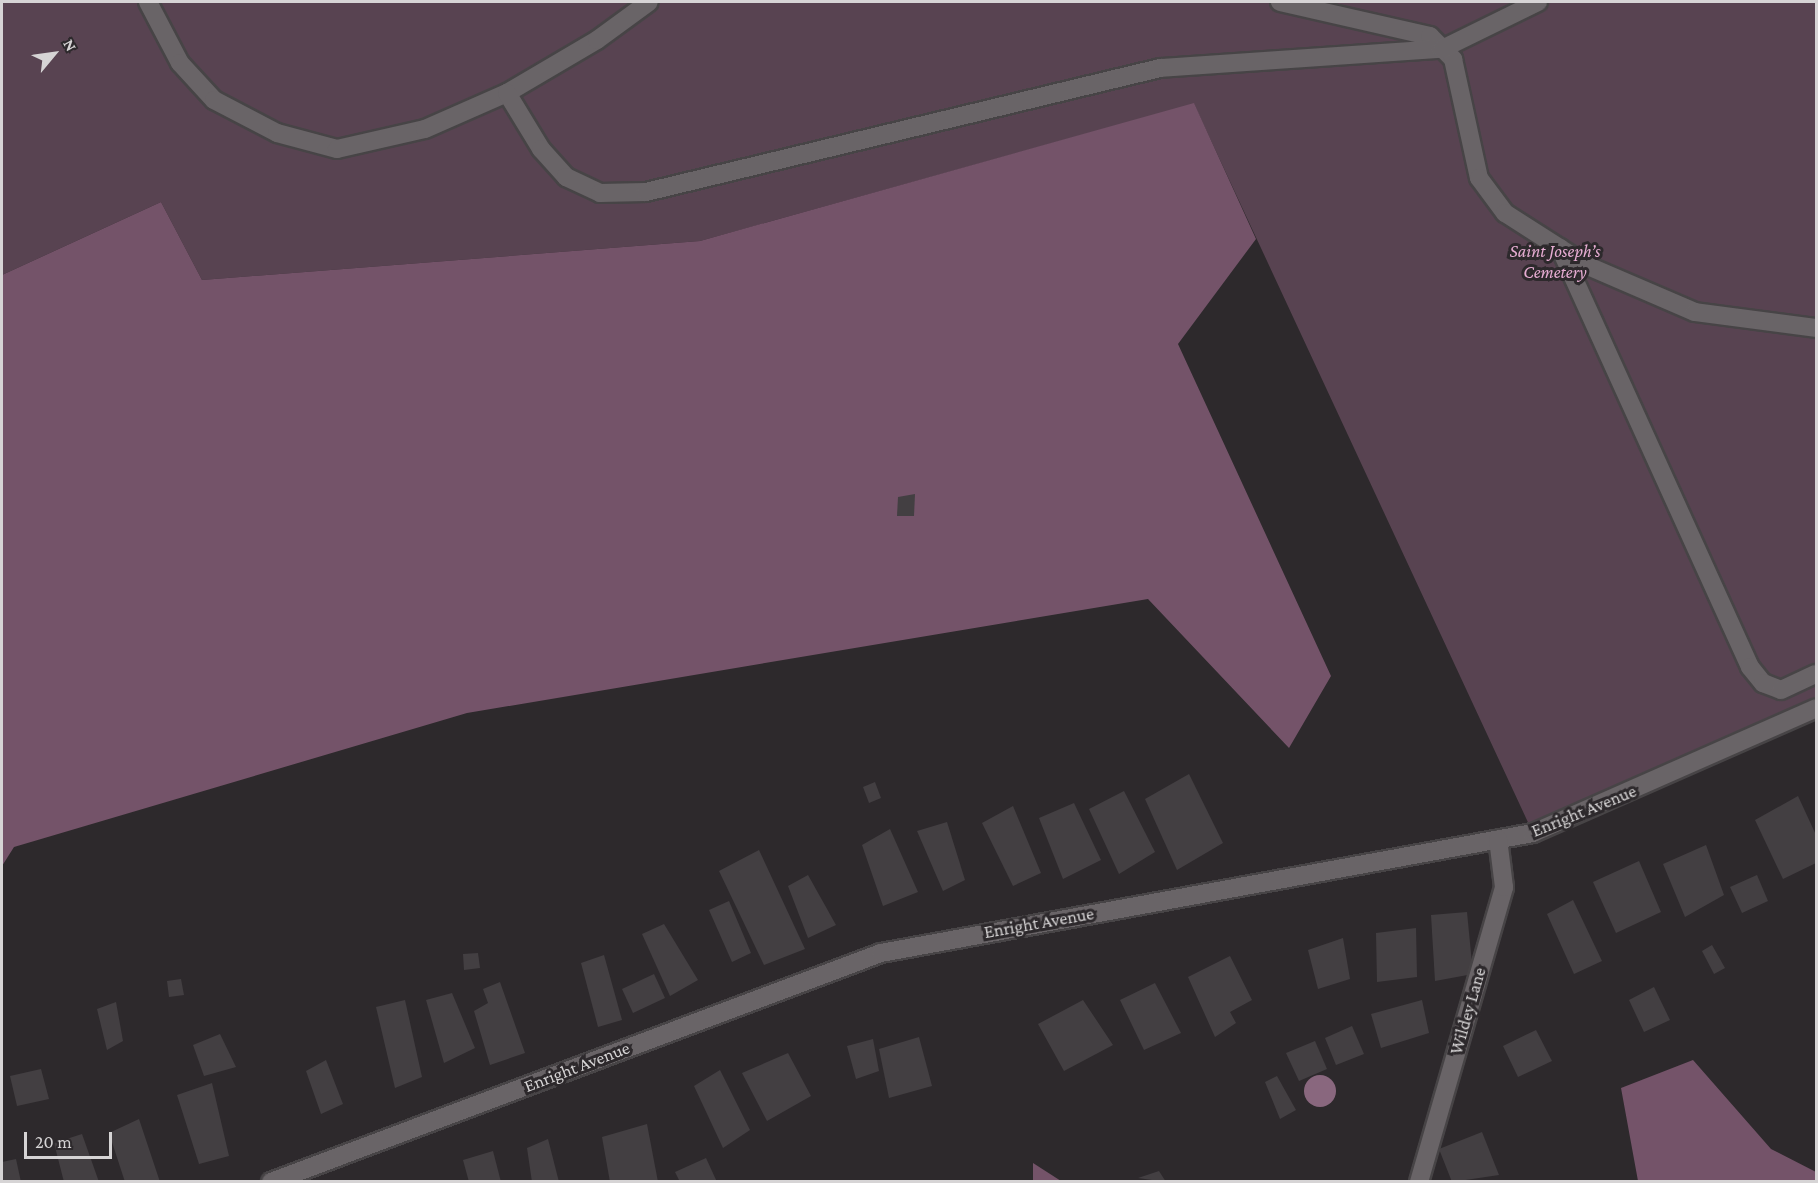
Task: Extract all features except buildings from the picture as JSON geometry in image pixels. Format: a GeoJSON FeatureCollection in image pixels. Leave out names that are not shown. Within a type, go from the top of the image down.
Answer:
{"type":"FeatureCollection","features":[{"type":"Feature","properties":{"kind":"street"},"geometry":{"type":"LineString","coordinates":[[148,2],[180,63],[214,100],[277,133],[338,149],[424,129],[507,93],[597,40],[649,2]]}},
{"type":"Feature","properties":{"kind":"street"},"geometry":{"type":"LineString","coordinates":[[1280,2],[1430,36],[1452,59],[1479,178],[1505,213],[1560,248],[1695,312],[1816,328]]}},
{"type":"Feature","properties":{"kind":"street"},"geometry":{"type":"LineString","coordinates":[[507,93],[541,149],[566,177],[600,193],[646,192],[1160,69],[1442,48],[1538,2]]}},
{"type":"Feature","properties":{"kind":"street"},"geometry":{"type":"LineString","coordinates":[[1560,248],[1750,667],[1763,683],[1781,690],[1816,674]]}},
{"type":"Feature","properties":{"kind":"street","name":"Enright Avenue"},"geometry":{"type":"LineString","coordinates":[[272,1182],[881,953],[1498,838],[1572,820],[1816,708]]}},
{"type":"Feature","properties":{"kind":"street","name":"Wildey Lane"},"geometry":{"type":"LineString","coordinates":[[1419,1182],[1504,887],[1498,838]]}},
{"type":"Feature","properties":{"kind":"green space","name":"Saint Joseph’s Cemetery"},"geometry":{"type":"Polygon","coordinates":[[[2,2],[1816,2],[1816,708],[1533,833],[1194,104],[700,241],[202,280],[161,202],[2,275],[2,2]]]}},
{"type":"Feature","properties":{"kind":"shaded area"},"geometry":{"type":"Polygon","coordinates":[[[1194,103],[1256,239],[1178,344],[1331,676],[1289,748],[1148,599],[467,713],[14,847],[2,866],[2,275],[161,202],[202,280],[700,241],[1194,103]]]}},
{"type":"Feature","properties":{"kind":"shaded area"},"geometry":{"type":"Polygon","coordinates":[[[1693,1060],[1771,1149],[1816,1172],[1816,1181],[1638,1181],[1621,1088],[1693,1060]]]}},
{"type":"Feature","properties":{"kind":"shaded area"},"geometry":{"type":"Polygon","coordinates":[[[1320,1075],[1331,1080],[1336,1091],[1331,1102],[1320,1107],[1309,1102],[1304,1091],[1309,1080],[1320,1075]]]}},
{"type":"Feature","properties":{"kind":"shaded area"},"geometry":{"type":"Polygon","coordinates":[[[1033,1163],[1061,1181],[1033,1181],[1033,1163]]]}}]}
